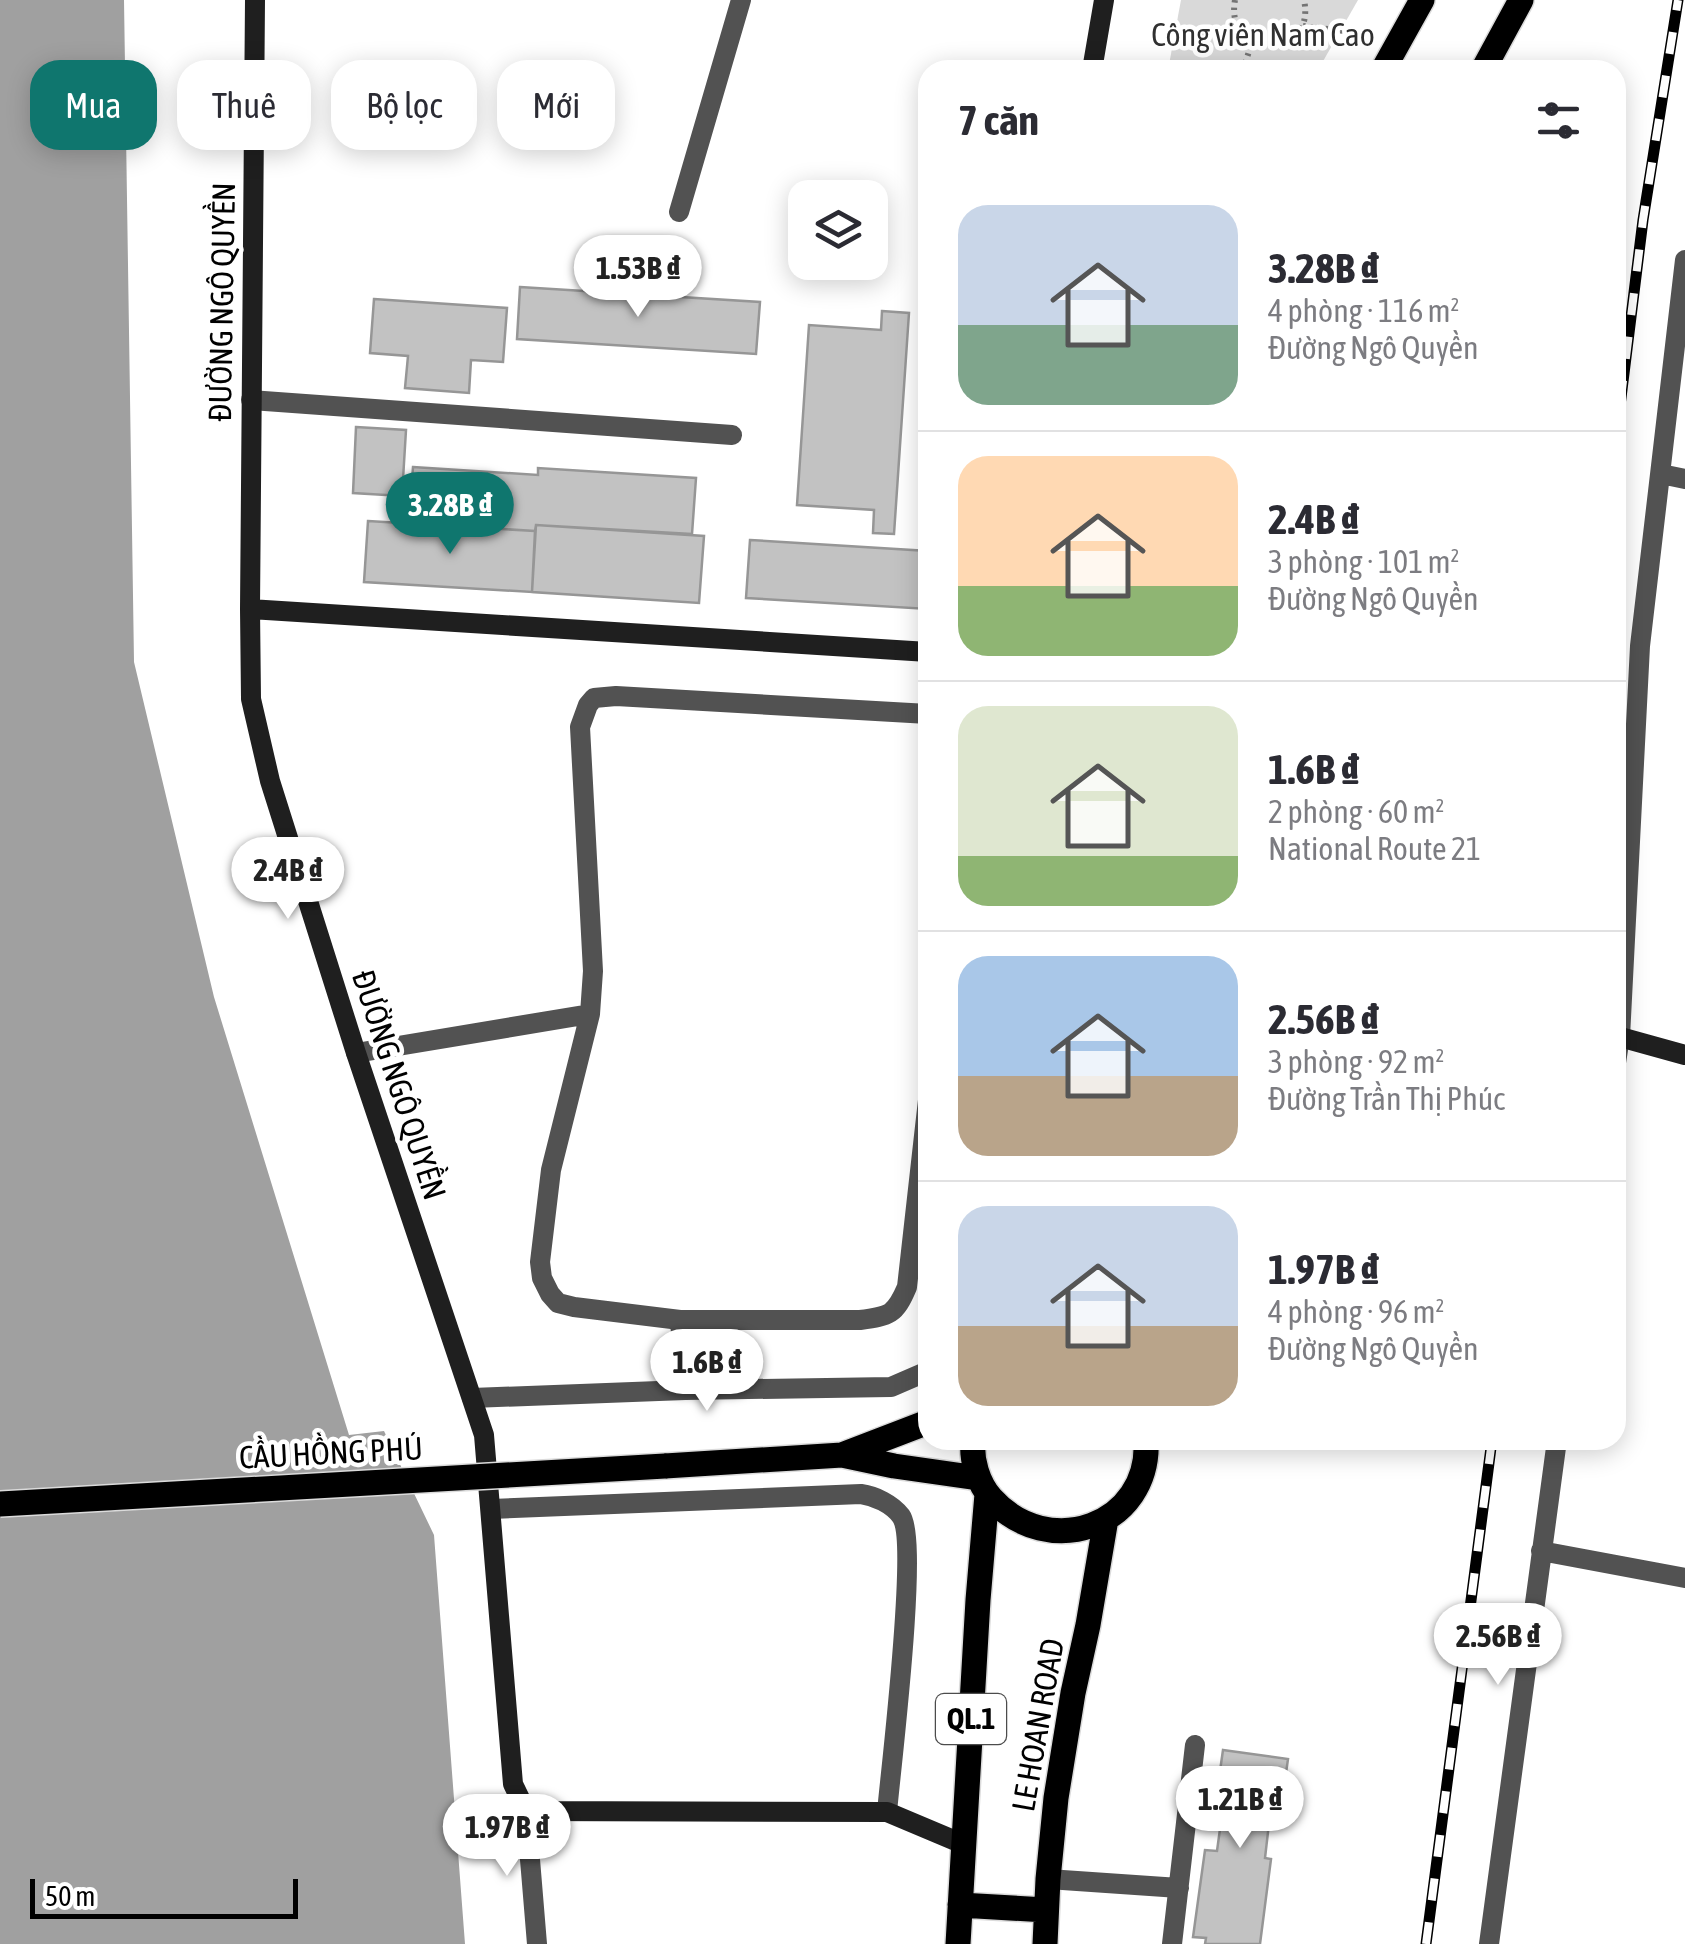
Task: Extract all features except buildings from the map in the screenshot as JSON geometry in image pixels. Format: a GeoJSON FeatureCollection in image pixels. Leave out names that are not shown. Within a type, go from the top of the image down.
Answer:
{"type":"FeatureCollection","features":[{"type":"Feature","properties":{"kind":"main road"},"geometry":{"type":"LineString","coordinates":[[1389,60],[1422,0]]}},
{"type":"Feature","properties":{"kind":"main road"},"geometry":{"type":"LineString","coordinates":[[1488,60],[1522,0]]}},
{"type":"Feature","properties":{"kind":"main road"},"geometry":{"type":"LineString","coordinates":[[842,1455],[918,1426]]}},
{"type":"Feature","properties":{"kind":"main road","name":"LE HOAN ROAD"},"geometry":{"type":"LineString","coordinates":[[958,1944],[983,1486],[973,1450]]}},
{"type":"Feature","properties":{"kind":"main road"},"geometry":{"type":"LineString","coordinates":[[842,1455],[983,1486],[1006,1514],[1028,1526],[1055,1532],[1081,1530],[1106,1519],[1126,1502],[1140,1479],[1147,1450]]}},
{"type":"Feature","properties":{"kind":"main road","name":"CẦU HỒNG PHÚ"},"geometry":{"type":"LineString","coordinates":[[0,1504],[842,1455]]}},
{"type":"Feature","properties":{"kind":"main road","name":"LE HOAN ROAD"},"geometry":{"type":"LineString","coordinates":[[1045,1944],[1056,1798],[1106,1519]]}},
{"type":"Feature","properties":{"kind":"main road"},"geometry":{"type":"LineString","coordinates":[[960,1905],[1046,1910]]}},
{"type":"Feature","properties":{"kind":"street","name":"ĐƯỜNG NGÔ QUYỀN"},"geometry":{"type":"LineString","coordinates":[[255,0],[251,699],[270,781],[356,1053],[484,1435],[513,1784],[526,1811],[537,1944]]}},
{"type":"Feature","properties":{"kind":"street"},"geometry":{"type":"LineString","coordinates":[[679,212],[742,0]]}},
{"type":"Feature","properties":{"kind":"street"},"geometry":{"type":"LineString","coordinates":[[1094,60],[1104,0]]}},
{"type":"Feature","properties":{"kind":"street"},"geometry":{"type":"LineString","coordinates":[[1626,920],[1640,646],[1685,260]]}},
{"type":"Feature","properties":{"kind":"street"},"geometry":{"type":"LineString","coordinates":[[252,400],[732,434]]}},
{"type":"Feature","properties":{"kind":"street"},"geometry":{"type":"LineString","coordinates":[[1661,474],[1685,480]]}},
{"type":"Feature","properties":{"kind":"street"},"geometry":{"type":"LineString","coordinates":[[250,609],[918,651]]}},
{"type":"Feature","properties":{"kind":"street"},"geometry":{"type":"LineString","coordinates":[[918,713],[616,696],[594,698],[588,705],[580,727],[593,971],[590,1014],[551,1170],[540,1262],[542,1278],[558,1303],[574,1308],[680,1320],[886,1317],[899,1308],[908,1287],[918,1211]]}},
{"type":"Feature","properties":{"kind":"street"},"geometry":{"type":"LineString","coordinates":[[356,1053],[590,1014]]}},
{"type":"Feature","properties":{"kind":"street"},"geometry":{"type":"LineString","coordinates":[[1626,1039],[1685,1054]]}},
{"type":"Feature","properties":{"kind":"street"},"geometry":{"type":"LineString","coordinates":[[680,1320],[685,1390]]}},
{"type":"Feature","properties":{"kind":"street"},"geometry":{"type":"LineString","coordinates":[[472,1398],[891,1387],[918,1375]]}},
{"type":"Feature","properties":{"kind":"street"},"geometry":{"type":"LineString","coordinates":[[1490,1944],[1556,1450]]}},
{"type":"Feature","properties":{"kind":"street"},"geometry":{"type":"LineString","coordinates":[[492,1508],[861,1494],[887,1504],[902,1517],[906,1532],[906,1596],[887,1812]]}},
{"type":"Feature","properties":{"kind":"street"},"geometry":{"type":"LineString","coordinates":[[1541,1551],[1685,1578]]}},
{"type":"Feature","properties":{"kind":"street"},"geometry":{"type":"LineString","coordinates":[[1172,1944],[1195,1746]]}},
{"type":"Feature","properties":{"kind":"street"},"geometry":{"type":"LineString","coordinates":[[526,1811],[887,1812],[964,1844]]}},
{"type":"Feature","properties":{"kind":"street"},"geometry":{"type":"LineString","coordinates":[[1048,1879],[1179,1888]]}},
{"type":"Feature","properties":{"kind":"path"},"geometry":{"type":"LineString","coordinates":[[1236,0],[1238,28],[1261,46],[1290,41],[1303,26],[1304,0]]}},
{"type":"Feature","properties":{"kind":"path"},"geometry":{"type":"LineString","coordinates":[[1303,26],[1401,38]]}},
{"type":"Feature","properties":{"kind":"path"},"geometry":{"type":"LineString","coordinates":[[1246,60],[1252,42]]}},
{"type":"Feature","properties":{"kind":"green space","name":"Công viên Nam Cao"},"geometry":{"type":"Polygon","coordinates":[[[1181,0],[1358,0],[1324,60],[1170,60],[1181,0]]]}},
{"type":"Feature","properties":{"kind":"shaded area"},"geometry":{"type":"Polygon","coordinates":[[[0,0],[124,0],[125,60],[30,60],[30,150],[126,150],[134,662],[214,997],[349,1435],[384,1431],[434,1535],[465,1944],[0,1944],[0,0]]]}},
{"type":"Feature","properties":{"kind":"railway"},"geometry":{"type":"LineString","coordinates":[[1626,357],[1678,0]]}},
{"type":"Feature","properties":{"kind":"railway"},"geometry":{"type":"LineString","coordinates":[[1426,1944],[1491,1450]]}}]}
